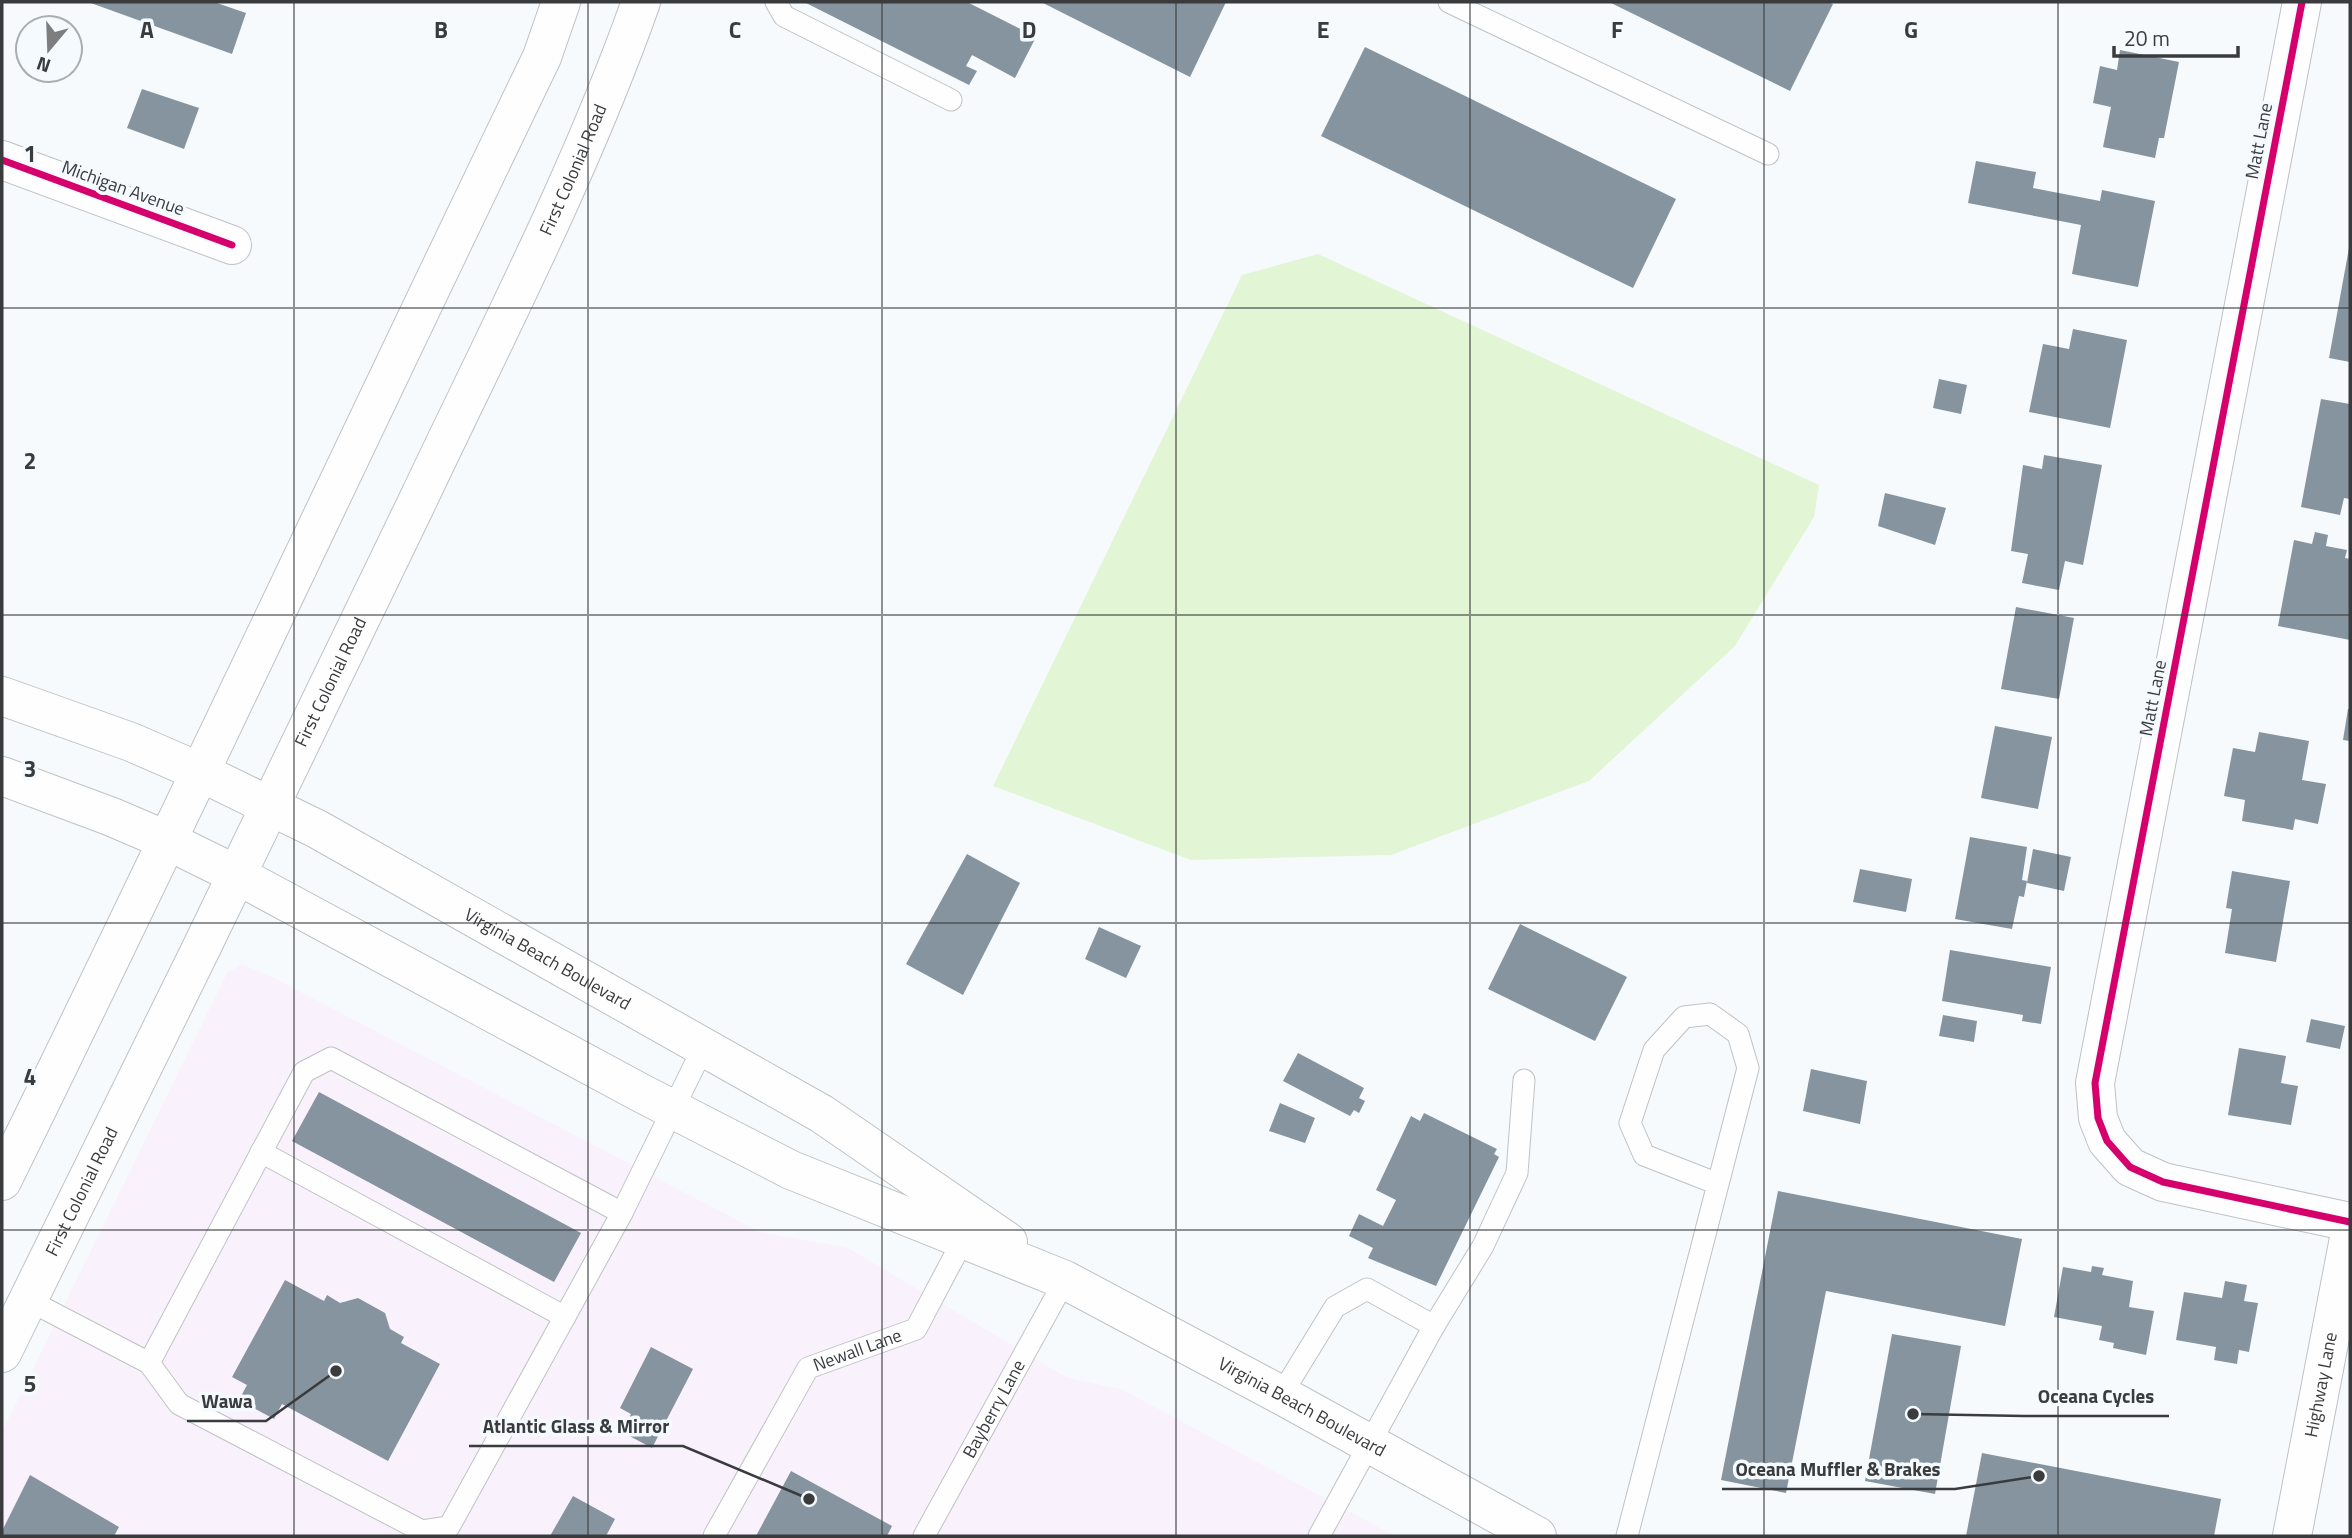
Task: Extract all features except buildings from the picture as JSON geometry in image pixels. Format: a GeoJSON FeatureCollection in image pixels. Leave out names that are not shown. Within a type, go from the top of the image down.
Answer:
{"type":"FeatureCollection","features":[{"type":"Feature","properties":{"kind":"main road"},"geometry":{"type":"LineString","coordinates":[[2,1181],[169,841],[542,57],[561,2]]}},
{"type":"Feature","properties":{"kind":"main road","name":"First Colonial Road"},"geometry":{"type":"LineString","coordinates":[[2,1353],[271,806],[576,167],[641,2]]}},
{"type":"Feature","properties":{"kind":"main road","name":"Matt Lane"},"geometry":{"type":"LineString","coordinates":[[2302,2],[2095,1083],[2098,1118],[2107,1140],[2130,1167],[2162,1182],[2350,1222]]}},
{"type":"Feature","properties":{"kind":"main road","name":"Michigan Avenue"},"geometry":{"type":"LineString","coordinates":[[2,160],[232,245]]}},
{"type":"Feature","properties":{"kind":"main road","name":"Virginia Beach Boulevard"},"geometry":{"type":"LineString","coordinates":[[2,696],[131,742],[200,772],[317,830],[822,1114],[1065,1280],[1369,1443],[1528,1534]]}},
{"type":"Feature","properties":{"kind":"main road","name":"Virginia Beach Boulevard"},"geometry":{"type":"LineString","coordinates":[[2,776],[169,841],[673,1110],[791,1170],[1065,1280]]}},
{"type":"Feature","properties":{"kind":"main road","name":"Highway Lane"},"geometry":{"type":"LineString","coordinates":[[2292,1536],[2350,1233]]}},
{"type":"Feature","properties":{"kind":"lane"},"geometry":{"type":"LineString","coordinates":[[776,2],[784,16],[951,100]]}},
{"type":"Feature","properties":{"kind":"lane"},"geometry":{"type":"LineString","coordinates":[[1449,2],[1768,154]]}},
{"type":"Feature","properties":{"kind":"lane"},"geometry":{"type":"LineString","coordinates":[[1627,1536],[1748,1068],[1738,1034],[1710,1014],[1684,1017],[1654,1050],[1630,1123],[1644,1155],[1718,1184]]}},
{"type":"Feature","properties":{"kind":"lane"},"geometry":{"type":"LineString","coordinates":[[28,1300],[149,1363],[179,1404],[422,1531],[449,1527],[622,1213],[703,1048]]}},
{"type":"Feature","properties":{"kind":"lane"},"geometry":{"type":"LineString","coordinates":[[149,1363],[304,1072],[331,1058],[622,1213]]}},
{"type":"Feature","properties":{"kind":"lane"},"geometry":{"type":"LineString","coordinates":[[1319,1536],[1434,1326],[1483,1247],[1517,1173],[1524,1080]]}},
{"type":"Feature","properties":{"kind":"lane"},"geometry":{"type":"LineString","coordinates":[[261,1152],[565,1317]]}},
{"type":"Feature","properties":{"kind":"lane","name":"Newall Lane"},"geometry":{"type":"LineString","coordinates":[[714,1536],[808,1368],[916,1329],[963,1240]]}},
{"type":"Feature","properties":{"kind":"lane","name":"Bayberry Lane"},"geometry":{"type":"LineString","coordinates":[[924,1536],[1065,1280]]}},
{"type":"Feature","properties":{"kind":"lane"},"geometry":{"type":"LineString","coordinates":[[1281,1395],[1335,1307],[1367,1289],[1434,1326]]}},
{"type":"Feature","properties":{"kind":"shaded area"},"geometry":{"type":"Polygon","coordinates":[[[242,964],[272,977],[760,1232],[848,1248],[1066,1377],[1123,1390],[1395,1536],[2,1536],[2,1432],[227,973],[242,964]]]}},
{"type":"Feature","properties":{"kind":"green space"},"geometry":{"type":"Polygon","coordinates":[[[1318,254],[1819,485],[1814,517],[1735,646],[1589,781],[1391,855],[1191,860],[993,786],[1242,275],[1318,254]]]}},
{"type":"Feature","properties":{"kind":"cycle path"},"geometry":{"type":"LineString","coordinates":[[2302,2],[2095,1083],[2098,1118],[2107,1141],[2130,1167],[2163,1182],[2350,1222]]}},
{"type":"Feature","properties":{"kind":"cycle path"},"geometry":{"type":"LineString","coordinates":[[2,160],[232,245]]}},
{"type":"Feature","properties":{"kind":"place","name":"Wawa"},"geometry":{"type":"Point","coordinates":[336,1371]}},
{"type":"Feature","properties":{"kind":"place","name":"Oceana Cycles"},"geometry":{"type":"Point","coordinates":[1913,1414]}},
{"type":"Feature","properties":{"kind":"place","name":"Oceana Muffler & Brakes"},"geometry":{"type":"Point","coordinates":[2039,1476]}},
{"type":"Feature","properties":{"kind":"place","name":"Atlantic Glass & Mirror"},"geometry":{"type":"Point","coordinates":[809,1499]}}]}
